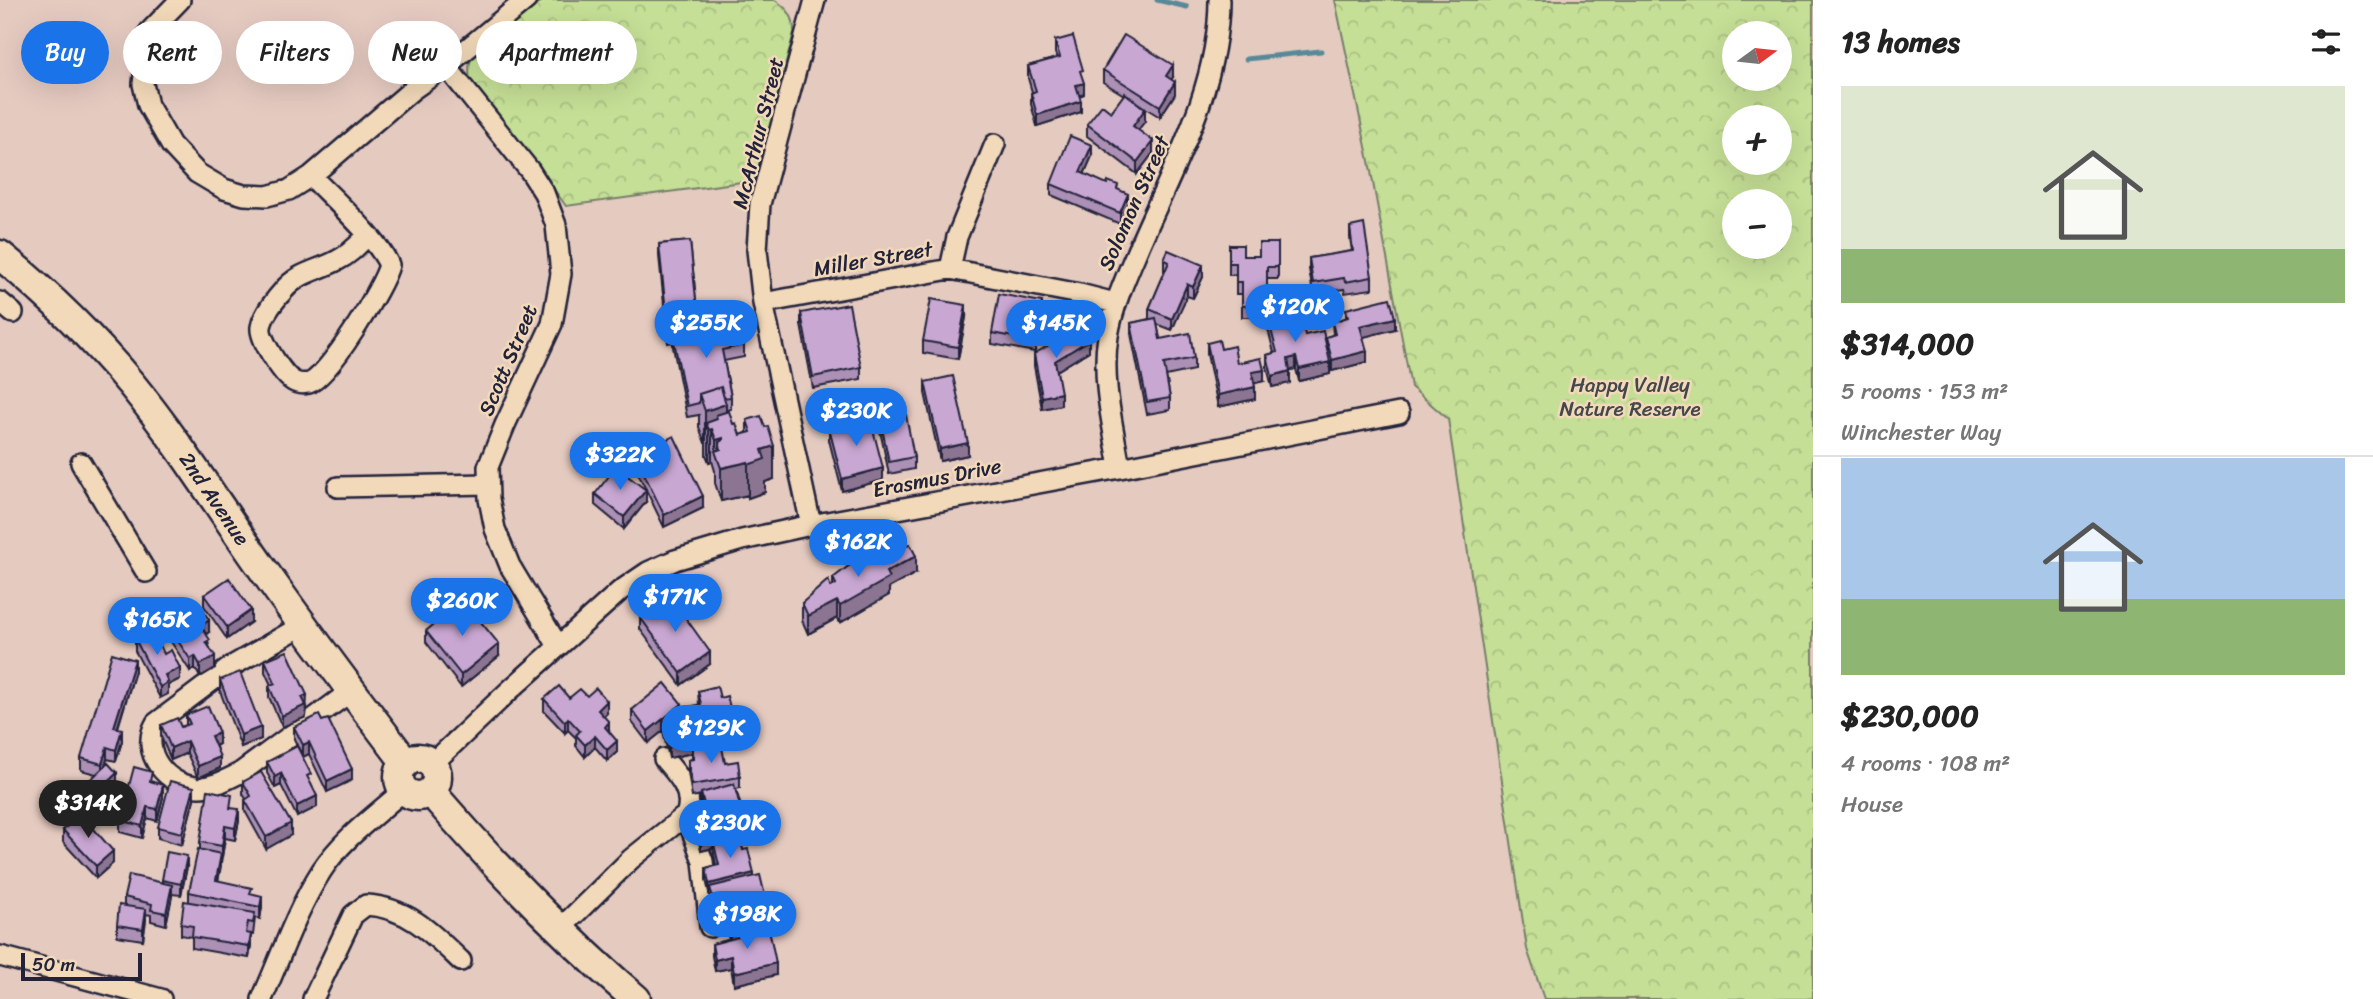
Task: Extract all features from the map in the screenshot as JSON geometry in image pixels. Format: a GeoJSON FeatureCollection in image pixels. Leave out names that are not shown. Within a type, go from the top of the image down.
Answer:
{"type":"FeatureCollection","features":[{"type":"Feature","properties":{"kind":"street"},"geometry":{"type":"LineString","coordinates":[[180,0],[149,32],[143,84],[148,105],[171,145],[197,173],[225,189],[244,195],[267,196],[289,190],[311,176],[420,84]]}},
{"type":"Feature","properties":{"kind":"street"},"geometry":{"type":"LineString","coordinates":[[462,53],[526,0]]}},
{"type":"Feature","properties":{"kind":"street","name":"McArthur Street"},"geometry":{"type":"LineString","coordinates":[[811,525],[763,303],[757,250],[760,204],[815,0]]}},
{"type":"Feature","properties":{"kind":"street","name":"Solomon Street"},"geometry":{"type":"LineString","coordinates":[[1120,468],[1105,359],[1115,303],[1157,202],[1191,130],[1215,45],[1219,0]]}},
{"type":"Feature","properties":{"kind":"street","name":"Scott Street"},"geometry":{"type":"LineString","coordinates":[[460,84],[530,171],[544,193],[556,225],[561,274],[552,324],[488,467],[488,484],[495,529],[510,566],[558,646]]}},
{"type":"Feature","properties":{"kind":"street"},"geometry":{"type":"LineString","coordinates":[[950,268],[957,237],[995,144]]}},
{"type":"Feature","properties":{"kind":"street"},"geometry":{"type":"LineString","coordinates":[[311,176],[368,236],[389,265],[387,274],[341,349],[320,377],[306,383],[294,382],[281,369],[264,340],[262,323],[293,279],[349,254],[368,236]]}},
{"type":"Feature","properties":{"kind":"street","name":"2nd Avenue"},"geometry":{"type":"LineString","coordinates":[[0,255],[36,284],[82,328],[133,386],[351,691],[418,777],[480,849],[559,930],[636,999]]}},
{"type":"Feature","properties":{"kind":"street","name":"Miller Street"},"geometry":{"type":"LineString","coordinates":[[763,303],[950,268],[1115,303]]}},
{"type":"Feature","properties":{"kind":"street","name":"Erasmus Drive"},"geometry":{"type":"LineString","coordinates":[[262,999],[306,899],[323,869],[353,834],[558,646],[620,592],[648,572],[709,549],[811,525],[1399,413]]}},
{"type":"Feature","properties":{"kind":"street"},"geometry":{"type":"LineString","coordinates":[[81,463],[146,572]]}},
{"type":"Feature","properties":{"kind":"street"},"geometry":{"type":"LineString","coordinates":[[338,487],[488,484]]}},
{"type":"Feature","properties":{"kind":"street"},"geometry":{"type":"LineString","coordinates":[[303,625],[232,666],[156,723],[150,734],[152,751],[161,769],[174,780],[189,786],[202,787],[220,783],[240,773],[351,691]]}},
{"type":"Feature","properties":{"kind":"street"},"geometry":{"type":"LineString","coordinates":[[559,930],[631,859],[686,815],[690,806],[685,789],[680,777],[664,759]]}},
{"type":"Feature","properties":{"kind":"street"},"geometry":{"type":"LineString","coordinates":[[686,815],[703,861],[710,927]]}},
{"type":"Feature","properties":{"kind":"street"},"geometry":{"type":"LineString","coordinates":[[313,999],[353,915],[366,905],[388,909],[422,924],[461,961]]}},
{"type":"Feature","properties":{"kind":"street"},"geometry":{"type":"LineString","coordinates":[[0,956],[161,999]]}},
{"type":"Feature","properties":{"kind":"green space"},"geometry":{"type":"Polygon","coordinates":[[[544,0],[775,0],[789,13],[794,32],[756,180],[566,206],[470,81],[471,59],[476,52],[476,84],[637,84],[637,21],[513,21],[544,0]]]}},
{"type":"Feature","properties":{"kind":"green space","name":"Happy Valley Nature Reserve"},"geometry":{"type":"Polygon","coordinates":[[[1335,0],[1813,0],[1813,999],[1544,999],[1527,949],[1448,419],[1411,387],[1369,161],[1335,0]]]}},
{"type":"Feature","properties":{"kind":"building"},"geometry":{"type":"Polygon","coordinates":[[[1124,35],[1173,65],[1166,76],[1175,82],[1160,106],[1103,70],[1124,35]]]}},
{"type":"Feature","properties":{"kind":"building"},"geometry":{"type":"Polygon","coordinates":[[[1073,36],[1083,70],[1080,71],[1084,83],[1076,85],[1081,101],[1037,115],[1031,93],[1036,91],[1028,66],[1060,57],[1055,41],[1073,36]]]}},
{"type":"Feature","properties":{"kind":"building"},"geometry":{"type":"Polygon","coordinates":[[[1125,93],[1145,109],[1133,126],[1153,141],[1137,162],[1087,124],[1102,105],[1111,112],[1125,93]]]}},
{"type":"Feature","properties":{"kind":"building"},"geometry":{"type":"Polygon","coordinates":[[[1070,136],[1092,145],[1080,172],[1107,184],[1108,181],[1118,185],[1117,189],[1128,194],[1120,213],[1051,184],[1070,136]]]}},
{"type":"Feature","properties":{"kind":"building"},"geometry":{"type":"Polygon","coordinates":[[[1364,224],[1372,277],[1345,282],[1344,278],[1313,283],[1309,258],[1353,251],[1350,227],[1364,224]]]}},
{"type":"Feature","properties":{"kind":"building"},"geometry":{"type":"Polygon","coordinates":[[[690,241],[699,328],[668,331],[659,244],[690,241]]]}},
{"type":"Feature","properties":{"kind":"building"},"geometry":{"type":"Polygon","coordinates":[[[1259,243],[1278,243],[1278,267],[1267,267],[1267,305],[1242,306],[1242,282],[1236,282],[1236,263],[1229,263],[1229,245],[1243,245],[1243,256],[1259,256],[1259,243]]]}},
{"type":"Feature","properties":{"kind":"building"},"geometry":{"type":"Polygon","coordinates":[[[1168,250],[1203,265],[1193,287],[1187,284],[1172,319],[1149,309],[1169,262],[1164,259],[1168,250]]]}},
{"type":"Feature","properties":{"kind":"building"},"geometry":{"type":"Polygon","coordinates":[[[999,294],[1042,302],[1035,341],[992,333],[999,294]]]}},
{"type":"Feature","properties":{"kind":"building"},"geometry":{"type":"Polygon","coordinates":[[[1390,298],[1395,318],[1360,326],[1367,351],[1332,360],[1326,337],[1335,334],[1332,322],[1348,317],[1346,309],[1390,298]]]}},
{"type":"Feature","properties":{"kind":"building"},"geometry":{"type":"Polygon","coordinates":[[[931,299],[966,305],[958,347],[923,341],[931,299]]]}},
{"type":"Feature","properties":{"kind":"building"},"geometry":{"type":"Polygon","coordinates":[[[849,304],[861,367],[813,377],[801,313],[849,304]]]}},
{"type":"Feature","properties":{"kind":"building"},"geometry":{"type":"Polygon","coordinates":[[[1299,310],[1305,335],[1323,331],[1330,362],[1299,369],[1296,357],[1288,359],[1290,371],[1272,376],[1267,355],[1277,352],[1268,318],[1299,310]]]}},
{"type":"Feature","properties":{"kind":"building"},"geometry":{"type":"Polygon","coordinates":[[[1156,318],[1160,339],[1190,333],[1194,358],[1164,364],[1170,398],[1147,402],[1131,323],[1156,318]]]}},
{"type":"Feature","properties":{"kind":"building"},"geometry":{"type":"Polygon","coordinates":[[[739,323],[744,345],[722,350],[731,397],[724,398],[721,387],[699,394],[699,403],[687,406],[673,336],[739,323]]]}},
{"type":"Feature","properties":{"kind":"building"},"geometry":{"type":"Polygon","coordinates":[[[1082,326],[1089,340],[1055,361],[1061,393],[1042,397],[1034,354],[1082,326]]]}},
{"type":"Feature","properties":{"kind":"building"},"geometry":{"type":"Polygon","coordinates":[[[1219,340],[1221,349],[1234,346],[1237,363],[1261,358],[1264,370],[1252,372],[1255,387],[1218,395],[1207,343],[1219,340]]]}},
{"type":"Feature","properties":{"kind":"building"},"geometry":{"type":"Polygon","coordinates":[[[953,376],[968,443],[940,449],[925,382],[953,376]]]}},
{"type":"Feature","properties":{"kind":"building"},"geometry":{"type":"Polygon","coordinates":[[[721,387],[726,404],[705,411],[699,394],[721,387]]]}},
{"type":"Feature","properties":{"kind":"building"},"geometry":{"type":"Polygon","coordinates":[[[903,399],[914,457],[889,462],[877,404],[903,399]]]}},
{"type":"Feature","properties":{"kind":"building"},"geometry":{"type":"Polygon","coordinates":[[[729,411],[740,435],[751,432],[747,420],[761,416],[765,427],[768,426],[774,446],[762,450],[765,459],[748,465],[748,462],[721,468],[715,451],[721,449],[719,442],[723,438],[716,440],[712,429],[709,430],[706,423],[717,419],[716,415],[729,411]]]}},
{"type":"Feature","properties":{"kind":"building"},"geometry":{"type":"Polygon","coordinates":[[[870,418],[883,468],[842,479],[829,428],[870,418]]]}},
{"type":"Feature","properties":{"kind":"building"},"geometry":{"type":"Polygon","coordinates":[[[674,436],[703,496],[664,515],[635,455],[674,436]]]}},
{"type":"Feature","properties":{"kind":"building"},"geometry":{"type":"Polygon","coordinates":[[[616,467],[646,490],[624,517],[595,494],[616,467]]]}},
{"type":"Feature","properties":{"kind":"building"},"geometry":{"type":"Polygon","coordinates":[[[910,544],[916,556],[886,572],[889,578],[840,606],[837,601],[808,616],[802,603],[828,580],[831,587],[836,584],[833,578],[850,565],[870,557],[873,562],[878,559],[875,554],[910,544]]]}},
{"type":"Feature","properties":{"kind":"building"},"geometry":{"type":"Polygon","coordinates":[[[229,578],[251,610],[227,627],[204,595],[229,578]]]}},
{"type":"Feature","properties":{"kind":"building"},"geometry":{"type":"Polygon","coordinates":[[[670,596],[710,652],[681,673],[640,617],[670,596]]]}},
{"type":"Feature","properties":{"kind":"building"},"geometry":{"type":"Polygon","coordinates":[[[463,600],[499,644],[461,675],[426,631],[463,600]]]}},
{"type":"Feature","properties":{"kind":"building"},"geometry":{"type":"Polygon","coordinates":[[[181,609],[190,621],[204,612],[209,620],[201,626],[210,640],[206,642],[215,656],[200,665],[195,656],[190,659],[164,620],[181,609]]]}},
{"type":"Feature","properties":{"kind":"building"},"geometry":{"type":"Polygon","coordinates":[[[153,630],[164,654],[171,650],[180,668],[165,675],[168,682],[160,687],[135,639],[153,630]]]}},
{"type":"Feature","properties":{"kind":"building"},"geometry":{"type":"Polygon","coordinates":[[[287,651],[307,695],[302,697],[306,705],[282,716],[269,686],[275,683],[265,660],[287,651]]]}},
{"type":"Feature","properties":{"kind":"building"},"geometry":{"type":"Polygon","coordinates":[[[112,653],[135,660],[114,727],[122,729],[116,750],[107,747],[102,764],[81,758],[112,653]]]}},
{"type":"Feature","properties":{"kind":"building"},"geometry":{"type":"Polygon","coordinates":[[[240,672],[261,727],[241,735],[220,680],[240,672]]]}},
{"type":"Feature","properties":{"kind":"building"},"geometry":{"type":"Polygon","coordinates":[[[665,683],[682,704],[648,731],[632,710],[665,683]]]}},
{"type":"Feature","properties":{"kind":"building"},"geometry":{"type":"Polygon","coordinates":[[[559,686],[569,698],[580,689],[587,696],[596,688],[607,701],[598,710],[609,722],[605,727],[617,741],[607,750],[595,736],[585,745],[576,735],[580,731],[568,718],[565,722],[544,699],[559,686]]]}},
{"type":"Feature","properties":{"kind":"building"},"geometry":{"type":"Polygon","coordinates":[[[717,686],[720,698],[727,696],[733,719],[711,725],[712,732],[696,736],[697,740],[669,747],[663,722],[684,717],[682,709],[701,704],[698,691],[717,686]]]}},
{"type":"Feature","properties":{"kind":"building"},"geometry":{"type":"Polygon","coordinates":[[[208,706],[219,733],[211,736],[220,757],[198,766],[187,741],[171,748],[161,725],[177,718],[181,727],[190,724],[186,715],[208,706]]]}},
{"type":"Feature","properties":{"kind":"building"},"geometry":{"type":"Polygon","coordinates":[[[319,715],[322,721],[328,719],[352,769],[327,781],[309,742],[303,745],[294,727],[319,715]]]}},
{"type":"Feature","properties":{"kind":"building"},"geometry":{"type":"Polygon","coordinates":[[[721,742],[725,763],[738,761],[740,777],[692,785],[688,760],[694,759],[692,747],[721,742]]]}},
{"type":"Feature","properties":{"kind":"building"},"geometry":{"type":"Polygon","coordinates":[[[297,746],[311,774],[307,776],[317,796],[297,806],[281,773],[275,777],[267,762],[297,746]]]}},
{"type":"Feature","properties":{"kind":"building"},"geometry":{"type":"Polygon","coordinates":[[[108,763],[117,773],[81,807],[72,797],[108,763]]]}},
{"type":"Feature","properties":{"kind":"building"},"geometry":{"type":"Polygon","coordinates":[[[134,767],[152,772],[150,781],[163,785],[157,809],[147,807],[142,826],[120,820],[134,767]]]}},
{"type":"Feature","properties":{"kind":"building"},"geometry":{"type":"Polygon","coordinates":[[[261,772],[291,823],[266,837],[245,800],[251,796],[243,782],[261,772]]]}},
{"type":"Feature","properties":{"kind":"building"},"geometry":{"type":"Polygon","coordinates":[[[170,781],[194,787],[182,833],[158,827],[170,781]]]}},
{"type":"Feature","properties":{"kind":"building"},"geometry":{"type":"Polygon","coordinates":[[[734,784],[750,827],[701,839],[697,821],[708,819],[701,793],[734,784]]]}},
{"type":"Feature","properties":{"kind":"building"},"geometry":{"type":"Polygon","coordinates":[[[208,790],[232,795],[230,808],[239,809],[235,828],[225,826],[222,846],[200,842],[208,790]]]}},
{"type":"Feature","properties":{"kind":"building"},"geometry":{"type":"Polygon","coordinates":[[[81,814],[113,851],[96,866],[63,830],[81,814]]]}},
{"type":"Feature","properties":{"kind":"building"},"geometry":{"type":"Polygon","coordinates":[[[739,834],[743,850],[748,849],[754,873],[709,884],[706,868],[719,865],[713,840],[739,834]]]}},
{"type":"Feature","properties":{"kind":"building"},"geometry":{"type":"Polygon","coordinates":[[[198,849],[221,854],[216,880],[252,888],[250,893],[262,896],[260,907],[189,892],[198,849]]]}},
{"type":"Feature","properties":{"kind":"building"},"geometry":{"type":"Polygon","coordinates":[[[167,852],[187,856],[181,884],[162,880],[167,852]]]}},
{"type":"Feature","properties":{"kind":"building"},"geometry":{"type":"Polygon","coordinates":[[[129,875],[172,885],[166,913],[151,910],[152,904],[124,897],[129,875]]]}},
{"type":"Feature","properties":{"kind":"building"},"geometry":{"type":"Polygon","coordinates":[[[760,875],[767,904],[754,907],[758,925],[730,933],[725,913],[717,915],[710,887],[760,875]]]}},
{"type":"Feature","properties":{"kind":"building"},"geometry":{"type":"Polygon","coordinates":[[[184,901],[255,913],[253,923],[248,922],[246,933],[251,934],[249,946],[192,937],[193,926],[181,924],[184,901]]]}},
{"type":"Feature","properties":{"kind":"building"},"geometry":{"type":"Polygon","coordinates":[[[119,905],[146,909],[143,929],[117,925],[119,905]]]}},
{"type":"Feature","properties":{"kind":"building"},"geometry":{"type":"Polygon","coordinates":[[[769,929],[776,963],[734,973],[731,956],[715,960],[712,944],[769,929]]]}},
{"type":"Feature","properties":{"kind":"waterway"},"geometry":{"type":"LineString","coordinates":[[1157,0],[1187,7]]}},
{"type":"Feature","properties":{"kind":"waterway"},"geometry":{"type":"LineString","coordinates":[[1246,59],[1321,51]]}}]}
